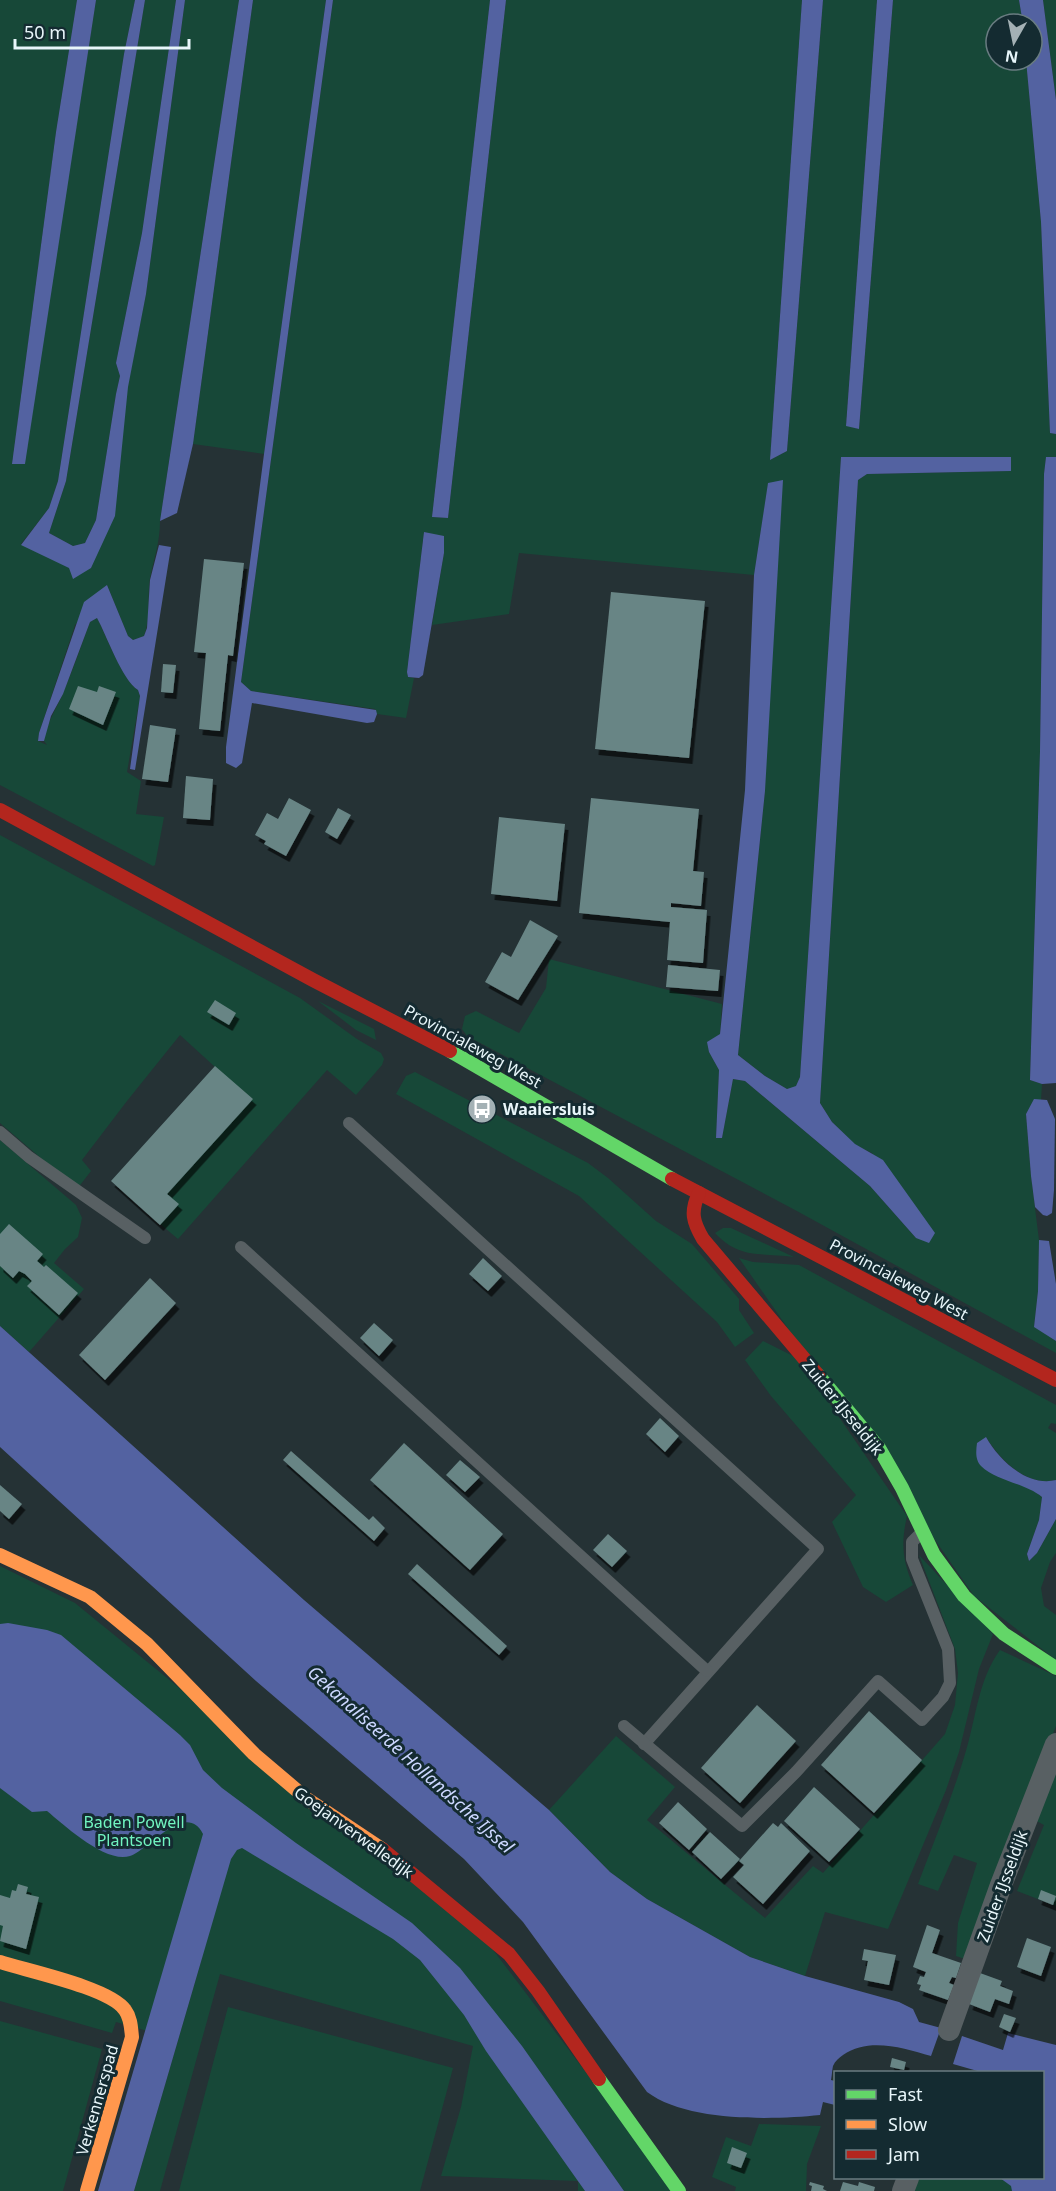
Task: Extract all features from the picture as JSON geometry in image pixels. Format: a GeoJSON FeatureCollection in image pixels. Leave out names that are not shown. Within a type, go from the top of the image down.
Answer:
{"type":"FeatureCollection","features":[{"type":"Feature","properties":{"kind":"street","name":"Provincialeweg West"},"geometry":{"type":"LineString","coordinates":[[0,810],[313,980],[408,1028],[495,1076],[651,1168],[1056,1380]]}},
{"type":"Feature","properties":{"kind":"street","name":"Zuider IJsseldijk"},"geometry":{"type":"LineString","coordinates":[[699,1193],[691,1209],[694,1224],[703,1239],[879,1448],[934,1555],[963,1596],[1004,1634],[1056,1668]]}},
{"type":"Feature","properties":{"kind":"street","name":"Goejanverwelledijk"},"geometry":{"type":"LineString","coordinates":[[0,1555],[90,1597],[147,1644],[254,1754],[307,1799],[376,1844],[509,1954],[538,1991],[679,2191]]}},
{"type":"Feature","properties":{"kind":"street","name":"Zuider IJsseldijk"},"geometry":{"type":"LineString","coordinates":[[949,2030],[1001,1885],[1056,1744]]}},
{"type":"Feature","properties":{"kind":"street","name":"Verkennerspad"},"geometry":{"type":"LineString","coordinates":[[0,1962],[105,1994],[119,2003],[131,2018],[132,2037],[87,2191]]}},
{"type":"Feature","properties":{"kind":"lane"},"geometry":{"type":"LineString","coordinates":[[349,1123],[818,1549],[644,1744]]}},
{"type":"Feature","properties":{"kind":"lane"},"geometry":{"type":"LineString","coordinates":[[0,1132],[29,1157],[145,1238]]}},
{"type":"Feature","properties":{"kind":"lane"},"geometry":{"type":"LineString","coordinates":[[241,1246],[707,1671]]}},
{"type":"Feature","properties":{"kind":"lane"},"geometry":{"type":"LineString","coordinates":[[624,1726],[742,1826],[796,1772],[878,1681],[922,1720],[944,1697],[950,1683],[948,1649],[912,1559],[912,1542],[923,1531]]}},
{"type":"Feature","properties":{"kind":"green space"},"geometry":{"type":"Polygon","coordinates":[[[0,0],[77,0],[56,132],[12,464],[23,464],[96,0],[135,0],[124,54],[58,481],[49,508],[21,544],[91,568],[146,294],[185,0],[239,0],[159,536],[150,578],[146,629],[144,636],[133,640],[128,636],[107,585],[75,625],[38,741],[47,745],[44,741],[49,722],[67,684],[90,622],[97,618],[121,668],[138,690],[140,697],[127,772],[141,781],[136,814],[164,817],[153,866],[0,785],[0,0]]]}},
{"type":"Feature","properties":{"kind":"green space"},"geometry":{"type":"Polygon","coordinates":[[[145,0],[176,0],[142,233],[116,363],[120,376],[96,520],[85,543],[73,546],[49,533],[66,481],[145,0]]]}},
{"type":"Feature","properties":{"kind":"green space"},"geometry":{"type":"Polygon","coordinates":[[[253,0],[326,0],[264,454],[193,444],[253,0]]]}},
{"type":"Feature","properties":{"kind":"green space"},"geometry":{"type":"Polygon","coordinates":[[[333,0],[490,0],[432,517],[448,518],[506,0],[802,0],[770,460],[787,451],[823,0],[877,0],[846,425],[859,429],[893,0],[1019,0],[1021,12],[984,12],[984,72],[1027,72],[1041,222],[1050,433],[1056,434],[1056,457],[1046,458],[1044,474],[1040,751],[1030,1080],[1042,1084],[1041,1100],[1034,1100],[1026,1114],[1039,1240],[1038,1291],[1034,1326],[1056,1341],[1056,1353],[795,1210],[467,1036],[462,1029],[465,1016],[476,1011],[519,1033],[546,988],[549,959],[722,1004],[720,1034],[709,1052],[719,1070],[716,1138],[722,1138],[733,1079],[745,1081],[870,1186],[916,1238],[872,1153],[855,1145],[832,1122],[820,1103],[858,480],[867,474],[1010,471],[1011,457],[841,457],[800,1077],[796,1087],[787,1089],[765,1076],[738,1055],[765,791],[768,484],[754,575],[519,553],[509,614],[432,625],[444,553],[444,537],[424,532],[407,672],[408,677],[414,678],[406,718],[377,714],[375,709],[251,691],[241,682],[333,0]]]}},
{"type":"Feature","properties":{"kind":"green space"},"geometry":{"type":"Polygon","coordinates":[[[1043,0],[1056,0],[1056,100],[1043,0]]]}},
{"type":"Feature","properties":{"kind":"green space"},"geometry":{"type":"Polygon","coordinates":[[[0,835],[300,998],[357,1039],[381,1053],[384,1059],[382,1065],[356,1095],[327,1070],[178,1239],[146,1212],[249,1098],[180,1035],[82,1160],[91,1171],[77,1189],[0,1123],[0,835]]]}},
{"type":"Feature","properties":{"kind":"green space"},"geometry":{"type":"Polygon","coordinates":[[[318,1001],[374,1029],[376,1040],[356,1030],[318,1001]]]}},
{"type":"Feature","properties":{"kind":"green space"},"geometry":{"type":"Polygon","coordinates":[[[415,1072],[588,1163],[608,1178],[656,1221],[692,1244],[739,1299],[739,1310],[754,1333],[735,1347],[717,1322],[579,1196],[396,1094],[406,1076],[415,1072]]]}},
{"type":"Feature","properties":{"kind":"green space"},"geometry":{"type":"Polygon","coordinates":[[[0,1140],[76,1205],[82,1218],[78,1237],[54,1263],[84,1289],[29,1352],[0,1326],[0,1140]]]}},
{"type":"Feature","properties":{"kind":"green space"},"geometry":{"type":"Polygon","coordinates":[[[723,1228],[731,1228],[794,1257],[742,1251],[724,1242],[715,1233],[723,1228]]]}},
{"type":"Feature","properties":{"kind":"green space"},"geometry":{"type":"Polygon","coordinates":[[[739,1258],[753,1262],[799,1265],[1056,1405],[1056,1424],[1051,1423],[1048,1428],[1056,1433],[1056,1480],[1035,1479],[1015,1470],[986,1437],[994,1474],[1032,1489],[1042,1497],[1039,1520],[1027,1554],[1029,1561],[1037,1553],[1056,1519],[1056,1553],[1050,1562],[1041,1588],[1044,1606],[1056,1615],[1056,1660],[974,1596],[739,1258]]]}},
{"type":"Feature","properties":{"kind":"green space"},"geometry":{"type":"Polygon","coordinates":[[[763,1341],[799,1359],[907,1516],[904,1551],[913,1585],[886,1602],[863,1587],[832,1522],[856,1495],[771,1396],[745,1360],[763,1341]]]}},
{"type":"Feature","properties":{"kind":"green space"},"geometry":{"type":"Polygon","coordinates":[[[919,1555],[993,1634],[979,1669],[959,1752],[946,1790],[888,1929],[825,1912],[805,1976],[750,1957],[647,1899],[610,1872],[549,1810],[616,1736],[675,1787],[647,1820],[765,1918],[813,1866],[823,1873],[945,1734],[955,1705],[958,1673],[955,1649],[919,1555]]]}},
{"type":"Feature","properties":{"kind":"green space","name":"Baden Powell Plantsoen"},"geometry":{"type":"Polygon","coordinates":[[[0,1566],[75,1603],[481,1934],[676,2191],[624,2191],[611,2173],[577,2179],[585,2191],[578,2191],[578,2181],[441,2176],[461,2107],[473,2046],[220,1974],[160,2191],[134,2191],[202,1958],[158,2034],[116,2022],[112,2033],[0,2001],[0,1566]]]}},
{"type":"Feature","properties":{"kind":"green space"},"geometry":{"type":"Polygon","coordinates":[[[1000,1650],[1056,1676],[1056,1726],[1003,1860],[968,1960],[956,1956],[958,1923],[977,1863],[954,1855],[938,1891],[918,1884],[960,1770],[982,1687],[1000,1650]]]}},
{"type":"Feature","properties":{"kind":"green space"},"geometry":{"type":"Polygon","coordinates":[[[1056,1754],[1056,1906],[1017,1891],[1044,1825],[1031,1818],[1056,1754]]]}},
{"type":"Feature","properties":{"kind":"green space"},"geometry":{"type":"Polygon","coordinates":[[[228,2007],[453,2068],[420,2191],[179,2191],[228,2007]]]}},
{"type":"Feature","properties":{"kind":"green space"},"geometry":{"type":"Polygon","coordinates":[[[0,2021],[102,2049],[63,2191],[0,2191],[0,2021]]]}},
{"type":"Feature","properties":{"kind":"green space"},"geometry":{"type":"Polygon","coordinates":[[[759,2124],[821,2126],[807,2164],[806,2191],[735,2191],[736,2187],[712,2177],[726,2137],[751,2146],[759,2124]]]}},
{"type":"Feature","properties":{"kind":"green space"},"geometry":{"type":"Polygon","coordinates":[[[913,2179],[1002,2179],[1012,2186],[1012,2191],[908,2191],[913,2179]]]}},
{"type":"Feature","properties":{"kind":"water"},"geometry":{"type":"Polygon","coordinates":[[[77,0],[96,0],[25,464],[12,464],[56,132],[77,0]]]}},
{"type":"Feature","properties":{"kind":"water"},"geometry":{"type":"Polygon","coordinates":[[[135,0],[145,0],[66,481],[49,533],[73,546],[85,543],[96,520],[120,376],[116,363],[142,233],[176,0],[185,0],[146,294],[128,387],[115,516],[91,568],[73,579],[69,568],[21,545],[49,508],[58,481],[124,54],[135,0]]]}},
{"type":"Feature","properties":{"kind":"water"},"geometry":{"type":"Polygon","coordinates":[[[239,0],[253,0],[193,444],[177,513],[160,521],[239,0]]]}},
{"type":"Feature","properties":{"kind":"water"},"geometry":{"type":"Polygon","coordinates":[[[326,0],[333,0],[241,682],[251,691],[376,710],[377,714],[374,722],[367,723],[252,703],[242,763],[236,768],[226,763],[226,747],[326,0]]]}},
{"type":"Feature","properties":{"kind":"water"},"geometry":{"type":"Polygon","coordinates":[[[490,0],[506,0],[448,518],[432,517],[490,0]]]}},
{"type":"Feature","properties":{"kind":"water"},"geometry":{"type":"Polygon","coordinates":[[[802,0],[823,0],[787,451],[770,460],[802,0]]]}},
{"type":"Feature","properties":{"kind":"water"},"geometry":{"type":"Polygon","coordinates":[[[877,0],[893,0],[859,429],[846,426],[877,0]]]}},
{"type":"Feature","properties":{"kind":"water"},"geometry":{"type":"Polygon","coordinates":[[[1019,0],[1043,0],[1056,100],[1056,434],[1050,433],[1041,222],[1027,72],[1044,72],[1044,12],[1021,12],[1019,0]]]}},
{"type":"Feature","properties":{"kind":"water"},"geometry":{"type":"Polygon","coordinates":[[[841,457],[1011,457],[1011,471],[867,474],[858,480],[820,1103],[832,1122],[855,1144],[883,1160],[935,1233],[929,1243],[916,1238],[870,1186],[745,1081],[733,1079],[722,1138],[716,1138],[719,1070],[709,1052],[707,1042],[720,1034],[745,790],[754,575],[768,483],[783,480],[765,791],[738,1055],[765,1076],[787,1089],[796,1086],[800,1077],[841,457]]]}},
{"type":"Feature","properties":{"kind":"water"},"geometry":{"type":"Polygon","coordinates":[[[1046,457],[1056,457],[1056,1083],[1042,1084],[1030,1080],[1046,457]]]}},
{"type":"Feature","properties":{"kind":"water"},"geometry":{"type":"Polygon","coordinates":[[[424,532],[444,536],[444,553],[423,675],[419,678],[408,677],[407,672],[424,532]]]}},
{"type":"Feature","properties":{"kind":"water"},"geometry":{"type":"Polygon","coordinates":[[[159,545],[171,547],[135,770],[130,769],[140,696],[121,668],[97,618],[90,622],[63,694],[51,716],[44,741],[38,741],[84,602],[107,585],[128,636],[133,640],[144,636],[147,628],[150,580],[159,545]]]}},
{"type":"Feature","properties":{"kind":"water"},"geometry":{"type":"Polygon","coordinates":[[[1034,1099],[1047,1100],[1055,1119],[1054,1190],[1052,1213],[1047,1216],[1035,1207],[1031,1176],[1026,1114],[1034,1099]]]}},
{"type":"Feature","properties":{"kind":"water"},"geometry":{"type":"Polygon","coordinates":[[[1039,1240],[1049,1241],[1056,1284],[1056,1341],[1034,1327],[1038,1291],[1039,1240]]]}},
{"type":"Feature","properties":{"kind":"water","name":"Gekanaliseerde Hollandsche IJssel"},"geometry":{"type":"Polygon","coordinates":[[[0,1326],[304,1600],[549,1810],[610,1872],[647,1899],[750,1957],[805,1976],[899,2002],[913,2009],[919,2022],[941,2028],[931,2056],[875,2045],[853,2050],[834,2064],[831,2080],[834,2081],[834,2105],[823,2102],[820,2115],[755,2118],[707,2114],[664,2102],[647,2092],[523,1922],[464,1859],[256,1681],[0,1447],[0,1326]]]}},
{"type":"Feature","properties":{"kind":"water"},"geometry":{"type":"Polygon","coordinates":[[[986,1437],[998,1454],[1015,1470],[1035,1479],[1056,1480],[1056,1519],[1037,1553],[1029,1561],[1027,1554],[1039,1520],[1042,1497],[1027,1488],[994,1475],[979,1464],[976,1452],[977,1443],[986,1437]]]}},
{"type":"Feature","properties":{"kind":"water"},"geometry":{"type":"Polygon","coordinates":[[[8,1623],[61,1635],[180,1735],[190,1745],[203,1770],[222,1788],[296,1843],[412,1923],[460,1968],[522,2046],[624,2191],[585,2191],[486,2051],[464,2015],[420,1960],[393,1939],[242,1848],[237,1850],[231,1859],[134,2191],[98,2191],[203,1834],[196,1825],[187,1822],[177,1824],[138,1852],[120,1857],[86,1842],[47,1811],[32,1812],[0,1788],[0,1624],[8,1623]]]}},
{"type":"Feature","properties":{"kind":"water"},"geometry":{"type":"Polygon","coordinates":[[[1008,2033],[1056,2045],[1056,2191],[1012,2191],[1011,2186],[1001,2179],[1044,2179],[1044,2071],[978,2071],[953,2064],[962,2036],[1003,2050],[1008,2033]]]}},
{"type":"Feature","properties":{"kind":"building"},"geometry":{"type":"Polygon","coordinates":[[[204,559],[244,563],[233,656],[228,655],[220,731],[199,729],[206,653],[194,652],[204,559]]]}},
{"type":"Feature","properties":{"kind":"building"},"geometry":{"type":"Polygon","coordinates":[[[611,592],[705,601],[689,758],[595,749],[611,592]]]}},
{"type":"Feature","properties":{"kind":"building"},"geometry":{"type":"Polygon","coordinates":[[[163,664],[176,665],[173,693],[161,692],[163,664]]]}},
{"type":"Feature","properties":{"kind":"building"},"geometry":{"type":"Polygon","coordinates":[[[78,686],[97,692],[99,686],[116,692],[103,725],[69,709],[78,686]]]}},
{"type":"Feature","properties":{"kind":"building"},"geometry":{"type":"Polygon","coordinates":[[[150,725],[176,729],[168,782],[142,779],[150,725]]]}},
{"type":"Feature","properties":{"kind":"building"},"geometry":{"type":"Polygon","coordinates":[[[186,776],[213,779],[210,820],[183,818],[186,776]]]}},
{"type":"Feature","properties":{"kind":"building"},"geometry":{"type":"Polygon","coordinates":[[[289,798],[311,810],[286,856],[264,844],[266,841],[255,835],[267,813],[278,819],[289,798]]]}},
{"type":"Feature","properties":{"kind":"building"},"geometry":{"type":"Polygon","coordinates":[[[591,798],[699,809],[693,871],[704,872],[701,906],[671,903],[671,907],[707,910],[703,963],[667,960],[670,922],[579,913],[591,798]]]}},
{"type":"Feature","properties":{"kind":"building"},"geometry":{"type":"Polygon","coordinates":[[[338,808],[351,815],[337,839],[325,832],[338,808]]]}},
{"type":"Feature","properties":{"kind":"building"},"geometry":{"type":"Polygon","coordinates":[[[499,817],[565,824],[557,901],[491,894],[499,817]]]}},
{"type":"Feature","properties":{"kind":"building"},"geometry":{"type":"Polygon","coordinates":[[[530,920],[558,936],[518,1000],[485,982],[502,952],[511,957],[530,920]]]}},
{"type":"Feature","properties":{"kind":"building"},"geometry":{"type":"Polygon","coordinates":[[[668,965],[720,970],[718,991],[666,987],[668,965]]]}},
{"type":"Feature","properties":{"kind":"building"},"geometry":{"type":"Polygon","coordinates":[[[215,1000],[236,1013],[229,1025],[207,1012],[215,1000]]]}},
{"type":"Feature","properties":{"kind":"building"},"geometry":{"type":"Polygon","coordinates":[[[215,1066],[253,1099],[167,1194],[179,1204],[160,1225],[111,1181],[215,1066]]]}},
{"type":"Feature","properties":{"kind":"building"},"geometry":{"type":"Polygon","coordinates":[[[9,1224],[43,1254],[37,1261],[44,1267],[46,1265],[78,1293],[59,1315],[27,1286],[32,1281],[25,1274],[19,1271],[13,1278],[0,1266],[0,1234],[9,1224]]]}},
{"type":"Feature","properties":{"kind":"building"},"geometry":{"type":"Polygon","coordinates":[[[483,1258],[502,1276],[488,1291],[469,1274],[483,1258]]]}},
{"type":"Feature","properties":{"kind":"building"},"geometry":{"type":"Polygon","coordinates":[[[150,1278],[176,1303],[105,1380],[79,1355],[150,1278]]]}},
{"type":"Feature","properties":{"kind":"building"},"geometry":{"type":"Polygon","coordinates":[[[374,1323],[393,1340],[379,1356],[360,1338],[374,1323]]]}},
{"type":"Feature","properties":{"kind":"building"},"geometry":{"type":"Polygon","coordinates":[[[660,1418],[679,1436],[665,1452],[646,1434],[660,1418]]]}},
{"type":"Feature","properties":{"kind":"building"},"geometry":{"type":"Polygon","coordinates":[[[404,1443],[503,1534],[470,1570],[370,1480],[404,1443]]]}},
{"type":"Feature","properties":{"kind":"building"},"geometry":{"type":"Polygon","coordinates":[[[291,1451],[369,1520],[373,1516],[385,1528],[374,1541],[283,1460],[291,1451]]]}},
{"type":"Feature","properties":{"kind":"building"},"geometry":{"type":"Polygon","coordinates":[[[460,1460],[480,1477],[465,1492],[446,1475],[460,1460]]]}},
{"type":"Feature","properties":{"kind":"building"},"geometry":{"type":"Polygon","coordinates":[[[0,1485],[22,1504],[9,1519],[0,1511],[0,1485]]]}},
{"type":"Feature","properties":{"kind":"building"},"geometry":{"type":"Polygon","coordinates":[[[608,1534],[627,1551],[612,1567],[593,1550],[608,1534]]]}},
{"type":"Feature","properties":{"kind":"building"},"geometry":{"type":"Polygon","coordinates":[[[417,1564],[507,1646],[499,1655],[408,1574],[417,1564]]]}},
{"type":"Feature","properties":{"kind":"building"},"geometry":{"type":"Polygon","coordinates":[[[757,1705],[796,1741],[740,1803],[701,1768],[757,1705]]]}},
{"type":"Feature","properties":{"kind":"building"},"geometry":{"type":"Polygon","coordinates":[[[869,1711],[922,1760],[874,1813],[821,1765],[869,1711]]]}},
{"type":"Feature","properties":{"kind":"building"},"geometry":{"type":"Polygon","coordinates":[[[814,1787],[860,1829],[829,1862],[784,1821],[814,1787]]]}},
{"type":"Feature","properties":{"kind":"building"},"geometry":{"type":"Polygon","coordinates":[[[678,1802],[707,1829],[689,1850],[659,1823],[678,1802]]]}},
{"type":"Feature","properties":{"kind":"building"},"geometry":{"type":"Polygon","coordinates":[[[773,1823],[778,1827],[781,1823],[810,1851],[763,1904],[733,1877],[744,1865],[739,1861],[773,1823]]]}},
{"type":"Feature","properties":{"kind":"building"},"geometry":{"type":"Polygon","coordinates":[[[710,1832],[740,1859],[721,1879],[692,1852],[710,1832]]]}},
{"type":"Feature","properties":{"kind":"building"},"geometry":{"type":"Polygon","coordinates":[[[18,1884],[28,1887],[26,1894],[39,1897],[26,1949],[0,1941],[3,1926],[0,1925],[0,1895],[10,1898],[12,1890],[16,1891],[18,1884]]]}},
{"type":"Feature","properties":{"kind":"building"},"geometry":{"type":"Polygon","coordinates":[[[1041,1890],[1056,1896],[1053,1905],[1038,1899],[1041,1890]]]}},
{"type":"Feature","properties":{"kind":"building"},"geometry":{"type":"Polygon","coordinates":[[[927,1925],[940,1930],[932,1953],[961,1963],[956,1978],[952,1977],[949,1983],[954,1985],[948,2000],[919,1990],[921,1985],[917,1984],[920,1976],[924,1977],[926,1972],[913,1967],[927,1925]]]}},
{"type":"Feature","properties":{"kind":"building"},"geometry":{"type":"Polygon","coordinates":[[[1027,1938],[1051,1947],[1041,1976],[1017,1967],[1027,1938]]]}},
{"type":"Feature","properties":{"kind":"building"},"geometry":{"type":"Polygon","coordinates":[[[864,1949],[896,1955],[889,1985],[864,1980],[868,1961],[862,1960],[864,1949]]]}},
{"type":"Feature","properties":{"kind":"building"},"geometry":{"type":"Polygon","coordinates":[[[980,1973],[1002,1981],[1000,1986],[1013,1991],[1009,2004],[995,1999],[990,2012],[969,2004],[980,1973]]]}},
{"type":"Feature","properties":{"kind":"building"},"geometry":{"type":"Polygon","coordinates":[[[1004,2014],[1016,2018],[1010,2032],[999,2027],[1004,2014]]]}},
{"type":"Feature","properties":{"kind":"building"},"geometry":{"type":"Polygon","coordinates":[[[892,2058],[906,2062],[904,2070],[890,2067],[892,2058]]]}},
{"type":"Feature","properties":{"kind":"building"},"geometry":{"type":"Polygon","coordinates":[[[732,2147],[747,2153],[741,2168],[727,2163],[732,2147]]]}},
{"type":"Feature","properties":{"kind":"building"},"geometry":{"type":"Polygon","coordinates":[[[810,2182],[824,2186],[823,2189],[827,2191],[811,2191],[810,2182]]]}},
{"type":"Feature","properties":{"kind":"building"},"geometry":{"type":"Polygon","coordinates":[[[843,2182],[858,2186],[859,2182],[875,2187],[874,2191],[840,2191],[843,2182]]]}},
{"type":"Feature","properties":{"kind":"traffic: fast"},"geometry":{"type":"LineString","coordinates":[[450,1051],[672,1179]]}},
{"type":"Feature","properties":{"kind":"traffic: fast"},"geometry":{"type":"LineString","coordinates":[[818,1375],[879,1448],[902,1488],[934,1555],[964,1596],[1004,1634],[1056,1668]]}},
{"type":"Feature","properties":{"kind":"traffic: fast"},"geometry":{"type":"LineString","coordinates":[[599,2079],[679,2191]]}},
{"type":"Feature","properties":{"kind":"traffic: slow"},"geometry":{"type":"LineString","coordinates":[[0,1555],[90,1597],[147,1644],[254,1754],[307,1799],[382,1849]]}},
{"type":"Feature","properties":{"kind":"traffic: slow"},"geometry":{"type":"LineString","coordinates":[[0,1962],[103,1994],[116,2002],[128,2016],[132,2037],[87,2191]]}},
{"type":"Feature","properties":{"kind":"traffic: jam"},"geometry":{"type":"LineString","coordinates":[[0,810],[313,980],[450,1051]]}},
{"type":"Feature","properties":{"kind":"traffic: jam"},"geometry":{"type":"LineString","coordinates":[[672,1179],[1056,1380]]}},
{"type":"Feature","properties":{"kind":"traffic: jam"},"geometry":{"type":"LineString","coordinates":[[699,1193],[694,1206],[694,1217],[703,1239],[818,1375]]}},
{"type":"Feature","properties":{"kind":"traffic: jam"},"geometry":{"type":"LineString","coordinates":[[382,1849],[509,1954],[538,1991],[599,2079]]}},
{"type":"Feature","properties":{"kind":"place","name":"Waaiersluis"},"geometry":{"type":"Point","coordinates":[482,1109]}}]}
